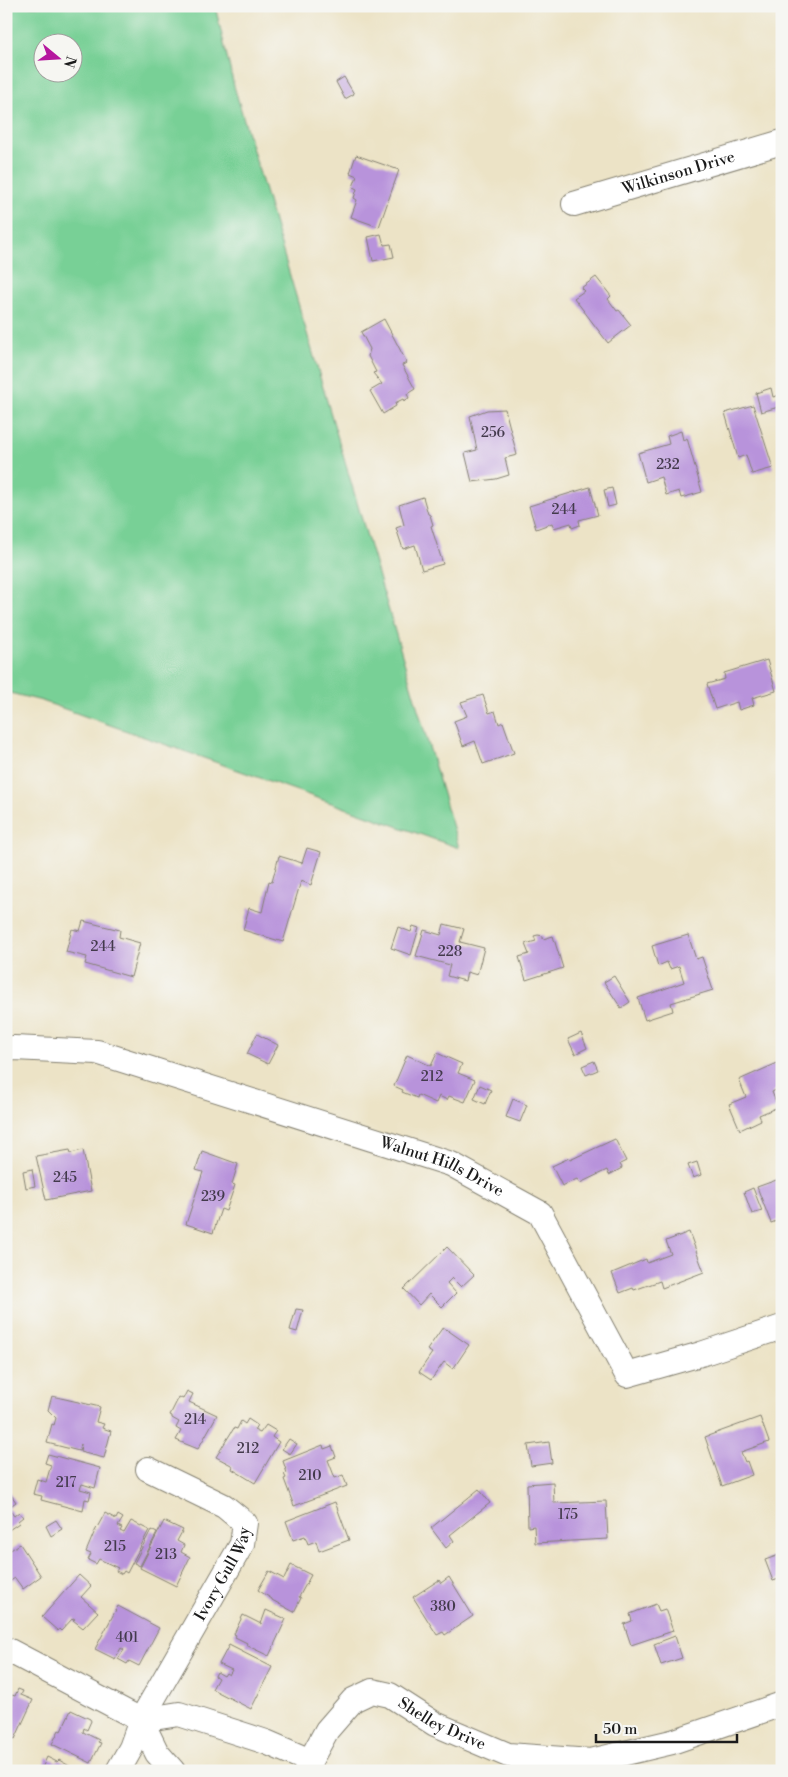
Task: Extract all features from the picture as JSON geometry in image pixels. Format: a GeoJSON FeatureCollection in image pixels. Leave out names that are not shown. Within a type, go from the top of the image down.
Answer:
{"type":"FeatureCollection","features":[{"type":"Feature","properties":{"kind":"street","name":"Wilkinson Drive"},"geometry":{"type":"LineString","coordinates":[[574,204],[782,142]]}},
{"type":"Feature","properties":{"kind":"street","name":"Walnut Hills Drive"},"geometry":{"type":"LineString","coordinates":[[6,1050],[14,1048],[96,1052],[451,1164],[540,1212],[627,1375],[701,1354],[782,1327]]}},
{"type":"Feature","properties":{"kind":"street","name":"Ivory Gull Way"},"geometry":{"type":"LineString","coordinates":[[141,1720],[242,1544],[245,1524],[224,1506],[148,1469]]}},
{"type":"Feature","properties":{"kind":"street"},"geometry":{"type":"LineString","coordinates":[[6,1649],[141,1720],[157,1753],[173,1771]]}},
{"type":"Feature","properties":{"kind":"street","name":"Shelley Drive"},"geometry":{"type":"LineString","coordinates":[[141,1720],[179,1714],[266,1742],[308,1766],[328,1730],[353,1700],[372,1691],[390,1695],[435,1724],[508,1755],[591,1760],[672,1742],[782,1704]]}},
{"type":"Feature","properties":{"kind":"street"},"geometry":{"type":"LineString","coordinates":[[118,1771],[141,1720]]}},
{"type":"Feature","properties":{"kind":"green space"},"geometry":{"type":"Polygon","coordinates":[[[6,6],[215,6],[234,86],[459,848],[42,701],[6,692],[6,6]]]}},
{"type":"Feature","properties":{"kind":"building"},"geometry":{"type":"Polygon","coordinates":[[[344,77],[354,94],[345,99],[336,82],[344,77]]]}},
{"type":"Feature","properties":{"kind":"building"},"geometry":{"type":"Polygon","coordinates":[[[356,155],[399,170],[379,227],[351,217],[357,200],[354,198],[357,189],[353,187],[357,176],[350,173],[356,155]]]}},
{"type":"Feature","properties":{"kind":"building"},"geometry":{"type":"Polygon","coordinates":[[[381,234],[384,245],[391,244],[394,257],[373,261],[368,237],[381,234]]]}},
{"type":"Feature","properties":{"kind":"building"},"geometry":{"type":"Polygon","coordinates":[[[596,277],[611,296],[608,299],[631,325],[608,343],[574,298],[584,291],[581,288],[596,277]]]}},
{"type":"Feature","properties":{"kind":"building"},"geometry":{"type":"Polygon","coordinates":[[[384,319],[407,363],[402,365],[415,389],[407,394],[409,398],[395,403],[396,406],[383,414],[370,391],[382,384],[373,373],[376,372],[368,356],[370,349],[361,332],[384,319]]]}},
{"type":"Feature","properties":{"kind":"building"},"geometry":{"type":"Polygon","coordinates":[[[771,388],[773,397],[780,395],[782,406],[761,412],[756,393],[771,388]]]}},
{"type":"Feature","properties":{"kind":"building"},"geometry":{"type":"Polygon","coordinates":[[[753,405],[773,468],[752,474],[746,455],[738,458],[725,413],[753,405]]]}},
{"type":"Feature","properties":{"kind":"building"},"geometry":{"type":"Polygon","coordinates":[[[505,409],[517,455],[505,458],[509,475],[496,479],[472,482],[465,453],[477,450],[470,416],[487,410],[505,409]]]}},
{"type":"Feature","properties":{"kind":"building"},"geometry":{"type":"Polygon","coordinates":[[[681,431],[683,440],[687,438],[702,492],[681,498],[679,491],[666,495],[661,477],[646,482],[638,453],[669,444],[667,436],[681,431]]]}},
{"type":"Feature","properties":{"kind":"building"},"geometry":{"type":"Polygon","coordinates":[[[590,487],[598,515],[579,520],[580,525],[572,528],[571,523],[554,528],[552,523],[536,529],[529,506],[590,487]]]}},
{"type":"Feature","properties":{"kind":"building"},"geometry":{"type":"Polygon","coordinates":[[[612,488],[616,505],[608,507],[604,490],[612,488]]]}},
{"type":"Feature","properties":{"kind":"building"},"geometry":{"type":"Polygon","coordinates":[[[423,497],[433,525],[431,526],[443,564],[422,570],[415,545],[403,549],[396,528],[404,525],[399,505],[423,497]]]}},
{"type":"Feature","properties":{"kind":"building"},"geometry":{"type":"Polygon","coordinates":[[[767,660],[776,691],[752,698],[754,705],[739,710],[737,702],[715,709],[707,684],[725,679],[724,673],[767,660]]]}},
{"type":"Feature","properties":{"kind":"building"},"geometry":{"type":"Polygon","coordinates":[[[483,695],[489,713],[495,711],[499,724],[503,722],[514,753],[483,764],[475,741],[463,746],[454,721],[467,716],[461,702],[483,695]]]}},
{"type":"Feature","properties":{"kind":"building"},"geometry":{"type":"Polygon","coordinates":[[[307,848],[321,852],[311,885],[301,881],[283,942],[243,930],[249,908],[262,912],[269,881],[272,882],[279,856],[302,863],[307,848]]]}},
{"type":"Feature","properties":{"kind":"building"},"geometry":{"type":"Polygon","coordinates":[[[83,921],[120,930],[119,937],[140,943],[131,977],[85,964],[87,957],[66,952],[72,929],[80,931],[83,921]]]}},
{"type":"Feature","properties":{"kind":"building"},"geometry":{"type":"Polygon","coordinates":[[[444,924],[464,929],[460,942],[484,948],[477,975],[467,972],[465,981],[447,976],[450,965],[416,956],[424,930],[441,935],[444,924]]]}},
{"type":"Feature","properties":{"kind":"building"},"geometry":{"type":"Polygon","coordinates":[[[413,926],[419,928],[411,955],[391,948],[398,927],[411,932],[413,926]]]}},
{"type":"Feature","properties":{"kind":"building"},"geometry":{"type":"Polygon","coordinates":[[[688,935],[696,959],[702,957],[713,990],[671,1003],[673,1011],[645,1020],[638,998],[684,982],[679,966],[670,969],[667,962],[658,966],[652,946],[688,935]]]}},
{"type":"Feature","properties":{"kind":"building"},"geometry":{"type":"Polygon","coordinates":[[[534,936],[543,936],[543,939],[553,936],[563,968],[526,980],[519,957],[529,954],[525,944],[536,941],[534,936]]]}},
{"type":"Feature","properties":{"kind":"building"},"geometry":{"type":"Polygon","coordinates":[[[614,976],[630,1002],[621,1008],[604,982],[614,976]]]}},
{"type":"Feature","properties":{"kind":"building"},"geometry":{"type":"Polygon","coordinates":[[[581,1033],[587,1048],[575,1054],[568,1039],[581,1033]]]}},
{"type":"Feature","properties":{"kind":"building"},"geometry":{"type":"Polygon","coordinates":[[[257,1034],[278,1045],[268,1064],[247,1054],[257,1034]]]}},
{"type":"Feature","properties":{"kind":"building"},"geometry":{"type":"Polygon","coordinates":[[[437,1053],[462,1064],[458,1073],[475,1080],[465,1102],[449,1096],[447,1100],[439,1096],[436,1103],[418,1095],[417,1098],[402,1092],[403,1090],[394,1086],[407,1055],[431,1066],[437,1053]]]}},
{"type":"Feature","properties":{"kind":"building"},"geometry":{"type":"Polygon","coordinates":[[[594,1061],[598,1070],[586,1075],[582,1066],[594,1061]]]}},
{"type":"Feature","properties":{"kind":"building"},"geometry":{"type":"Polygon","coordinates":[[[782,1061],[782,1087],[772,1092],[778,1107],[759,1115],[761,1120],[740,1130],[729,1104],[746,1097],[739,1080],[782,1061]]]}},
{"type":"Feature","properties":{"kind":"building"},"geometry":{"type":"Polygon","coordinates":[[[480,1085],[491,1090],[485,1104],[474,1099],[480,1085]]]}},
{"type":"Feature","properties":{"kind":"building"},"geometry":{"type":"Polygon","coordinates":[[[513,1099],[527,1105],[520,1122],[506,1117],[513,1099]]]}},
{"type":"Feature","properties":{"kind":"building"},"geometry":{"type":"Polygon","coordinates":[[[615,1139],[626,1161],[620,1164],[622,1168],[609,1175],[607,1170],[580,1183],[577,1179],[562,1186],[552,1166],[569,1158],[570,1160],[615,1139]]]}},
{"type":"Feature","properties":{"kind":"building"},"geometry":{"type":"Polygon","coordinates":[[[70,1150],[71,1153],[83,1150],[91,1191],[46,1200],[36,1156],[70,1150]]]}},
{"type":"Feature","properties":{"kind":"building"},"geometry":{"type":"Polygon","coordinates":[[[202,1151],[238,1164],[232,1184],[235,1185],[226,1211],[221,1209],[213,1233],[186,1224],[203,1172],[196,1170],[202,1151]]]}},
{"type":"Feature","properties":{"kind":"building"},"geometry":{"type":"Polygon","coordinates":[[[697,1162],[701,1175],[693,1178],[688,1165],[697,1162]]]}},
{"type":"Feature","properties":{"kind":"building"},"geometry":{"type":"Polygon","coordinates":[[[32,1169],[35,1186],[26,1188],[23,1171],[32,1169]]]}},
{"type":"Feature","properties":{"kind":"building"},"geometry":{"type":"Polygon","coordinates":[[[782,1178],[782,1219],[771,1223],[757,1187],[782,1178]]]}},
{"type":"Feature","properties":{"kind":"building"},"geometry":{"type":"Polygon","coordinates":[[[753,1188],[762,1211],[752,1214],[744,1192],[753,1188]]]}},
{"type":"Feature","properties":{"kind":"building"},"geometry":{"type":"Polygon","coordinates":[[[689,1232],[704,1272],[662,1288],[660,1281],[620,1293],[612,1273],[646,1259],[647,1263],[671,1254],[666,1241],[689,1232]]]}},
{"type":"Feature","properties":{"kind":"building"},"geometry":{"type":"Polygon","coordinates":[[[447,1247],[474,1275],[461,1287],[452,1278],[447,1283],[456,1293],[442,1307],[429,1294],[419,1305],[404,1289],[447,1247]]]}},
{"type":"Feature","properties":{"kind":"building"},"geometry":{"type":"Polygon","coordinates":[[[296,1309],[303,1310],[297,1332],[290,1330],[296,1309]]]}},
{"type":"Feature","properties":{"kind":"building"},"geometry":{"type":"Polygon","coordinates":[[[443,1327],[469,1345],[453,1369],[444,1362],[431,1380],[419,1372],[432,1353],[427,1350],[443,1327]]]}},
{"type":"Feature","properties":{"kind":"building"},"geometry":{"type":"Polygon","coordinates":[[[187,1391],[193,1394],[189,1402],[217,1415],[198,1449],[176,1440],[181,1431],[176,1428],[179,1422],[170,1415],[179,1397],[183,1399],[187,1391]]]}},
{"type":"Feature","properties":{"kind":"building"},"geometry":{"type":"Polygon","coordinates":[[[52,1396],[100,1407],[96,1422],[104,1424],[102,1428],[111,1431],[104,1458],[80,1452],[81,1444],[79,1451],[47,1443],[52,1424],[54,1425],[56,1418],[48,1410],[52,1396]]]}},
{"type":"Feature","properties":{"kind":"building"},"geometry":{"type":"Polygon","coordinates":[[[760,1417],[769,1442],[741,1452],[745,1462],[747,1461],[752,1475],[722,1486],[705,1437],[760,1417]]]}},
{"type":"Feature","properties":{"kind":"building"},"geometry":{"type":"Polygon","coordinates":[[[248,1419],[257,1425],[254,1430],[260,1433],[266,1425],[276,1431],[272,1437],[279,1442],[255,1483],[232,1469],[233,1466],[216,1457],[234,1428],[237,1429],[241,1421],[245,1424],[248,1419]]]}},
{"type":"Feature","properties":{"kind":"building"},"geometry":{"type":"Polygon","coordinates":[[[289,1439],[297,1444],[290,1454],[282,1449],[289,1439]]]}},
{"type":"Feature","properties":{"kind":"building"},"geometry":{"type":"Polygon","coordinates":[[[549,1442],[552,1463],[531,1466],[528,1445],[549,1442]]]}},
{"type":"Feature","properties":{"kind":"building"},"geometry":{"type":"Polygon","coordinates":[[[323,1445],[324,1449],[332,1446],[336,1457],[328,1460],[335,1478],[343,1475],[347,1486],[294,1506],[284,1479],[286,1478],[284,1474],[287,1473],[283,1461],[323,1445]]]}},
{"type":"Feature","properties":{"kind":"building"},"geometry":{"type":"Polygon","coordinates":[[[48,1454],[100,1468],[95,1488],[82,1484],[80,1489],[91,1492],[89,1500],[85,1499],[83,1511],[41,1500],[42,1496],[33,1494],[37,1479],[46,1482],[51,1465],[45,1463],[48,1454]]]}},
{"type":"Feature","properties":{"kind":"building"},"geometry":{"type":"Polygon","coordinates":[[[553,1482],[554,1503],[606,1501],[608,1539],[535,1543],[534,1526],[528,1527],[527,1484],[553,1482]]]}},
{"type":"Feature","properties":{"kind":"building"},"geometry":{"type":"Polygon","coordinates":[[[479,1489],[490,1503],[450,1535],[454,1541],[446,1548],[431,1528],[479,1489]]]}},
{"type":"Feature","properties":{"kind":"building"},"geometry":{"type":"Polygon","coordinates":[[[9,1492],[16,1502],[8,1508],[14,1516],[19,1512],[23,1517],[18,1521],[19,1523],[6,1532],[6,1494],[9,1492]]]}},
{"type":"Feature","properties":{"kind":"building"},"geometry":{"type":"Polygon","coordinates":[[[335,1502],[349,1540],[319,1551],[316,1541],[308,1544],[305,1536],[293,1540],[286,1521],[335,1502]]]}},
{"type":"Feature","properties":{"kind":"building"},"geometry":{"type":"Polygon","coordinates":[[[105,1513],[116,1519],[118,1515],[123,1518],[118,1526],[122,1528],[120,1531],[124,1533],[131,1521],[149,1530],[127,1573],[124,1571],[122,1574],[116,1571],[118,1568],[99,1559],[96,1564],[88,1560],[91,1554],[86,1552],[105,1513]]]}},
{"type":"Feature","properties":{"kind":"building"},"geometry":{"type":"Polygon","coordinates":[[[56,1520],[62,1529],[51,1536],[46,1526],[56,1520]]]}},
{"type":"Feature","properties":{"kind":"building"},"geometry":{"type":"Polygon","coordinates":[[[164,1521],[183,1530],[177,1541],[184,1545],[181,1552],[190,1557],[176,1586],[140,1568],[164,1521]]]}},
{"type":"Feature","properties":{"kind":"building"},"geometry":{"type":"Polygon","coordinates":[[[151,1530],[157,1533],[140,1566],[134,1563],[151,1530]]]}},
{"type":"Feature","properties":{"kind":"building"},"geometry":{"type":"Polygon","coordinates":[[[20,1544],[41,1576],[23,1589],[15,1578],[6,1584],[6,1553],[20,1544]]]}},
{"type":"Feature","properties":{"kind":"building"},"geometry":{"type":"Polygon","coordinates":[[[782,1554],[782,1578],[773,1581],[765,1560],[782,1554]]]}},
{"type":"Feature","properties":{"kind":"building"},"geometry":{"type":"Polygon","coordinates":[[[291,1565],[311,1575],[299,1597],[301,1598],[294,1612],[258,1590],[269,1571],[284,1579],[291,1565]]]}},
{"type":"Feature","properties":{"kind":"building"},"geometry":{"type":"Polygon","coordinates":[[[79,1575],[91,1586],[81,1597],[98,1612],[83,1628],[73,1618],[61,1631],[59,1629],[58,1631],[42,1617],[79,1575]]]}},
{"type":"Feature","properties":{"kind":"building"},"geometry":{"type":"Polygon","coordinates":[[[449,1577],[473,1616],[445,1635],[443,1632],[437,1635],[413,1597],[439,1580],[441,1583],[449,1577]]]}},
{"type":"Feature","properties":{"kind":"building"},"geometry":{"type":"Polygon","coordinates":[[[656,1604],[659,1611],[665,1609],[673,1631],[631,1645],[624,1624],[632,1621],[630,1614],[656,1604]]]}},
{"type":"Feature","properties":{"kind":"building"},"geometry":{"type":"Polygon","coordinates":[[[118,1606],[159,1628],[139,1666],[129,1661],[127,1664],[118,1659],[124,1650],[121,1648],[115,1659],[95,1649],[118,1606]]]}},
{"type":"Feature","properties":{"kind":"building"},"geometry":{"type":"Polygon","coordinates":[[[266,1610],[286,1619],[269,1656],[246,1645],[247,1643],[235,1637],[236,1635],[234,1634],[243,1615],[261,1624],[266,1610]]]}},
{"type":"Feature","properties":{"kind":"building"},"geometry":{"type":"Polygon","coordinates":[[[675,1636],[682,1658],[661,1665],[654,1644],[675,1636]]]}},
{"type":"Feature","properties":{"kind":"building"},"geometry":{"type":"Polygon","coordinates":[[[229,1645],[272,1667],[251,1709],[212,1689],[218,1678],[215,1676],[217,1672],[224,1676],[226,1673],[229,1675],[232,1670],[219,1664],[229,1645]]]}},
{"type":"Feature","properties":{"kind":"building"},"geometry":{"type":"Polygon","coordinates":[[[18,1689],[23,1691],[21,1695],[33,1700],[15,1739],[13,1738],[11,1743],[6,1741],[6,1696],[10,1698],[12,1695],[15,1696],[18,1689]]]}},
{"type":"Feature","properties":{"kind":"building"},"geometry":{"type":"Polygon","coordinates":[[[71,1710],[90,1719],[87,1730],[84,1728],[83,1732],[99,1740],[98,1742],[101,1743],[91,1763],[52,1744],[59,1730],[61,1731],[71,1710]]]}},
{"type":"Feature","properties":{"kind":"building"},"geometry":{"type":"Polygon","coordinates":[[[47,1757],[57,1762],[59,1760],[73,1768],[71,1771],[37,1771],[42,1768],[47,1757]]]}}]}
